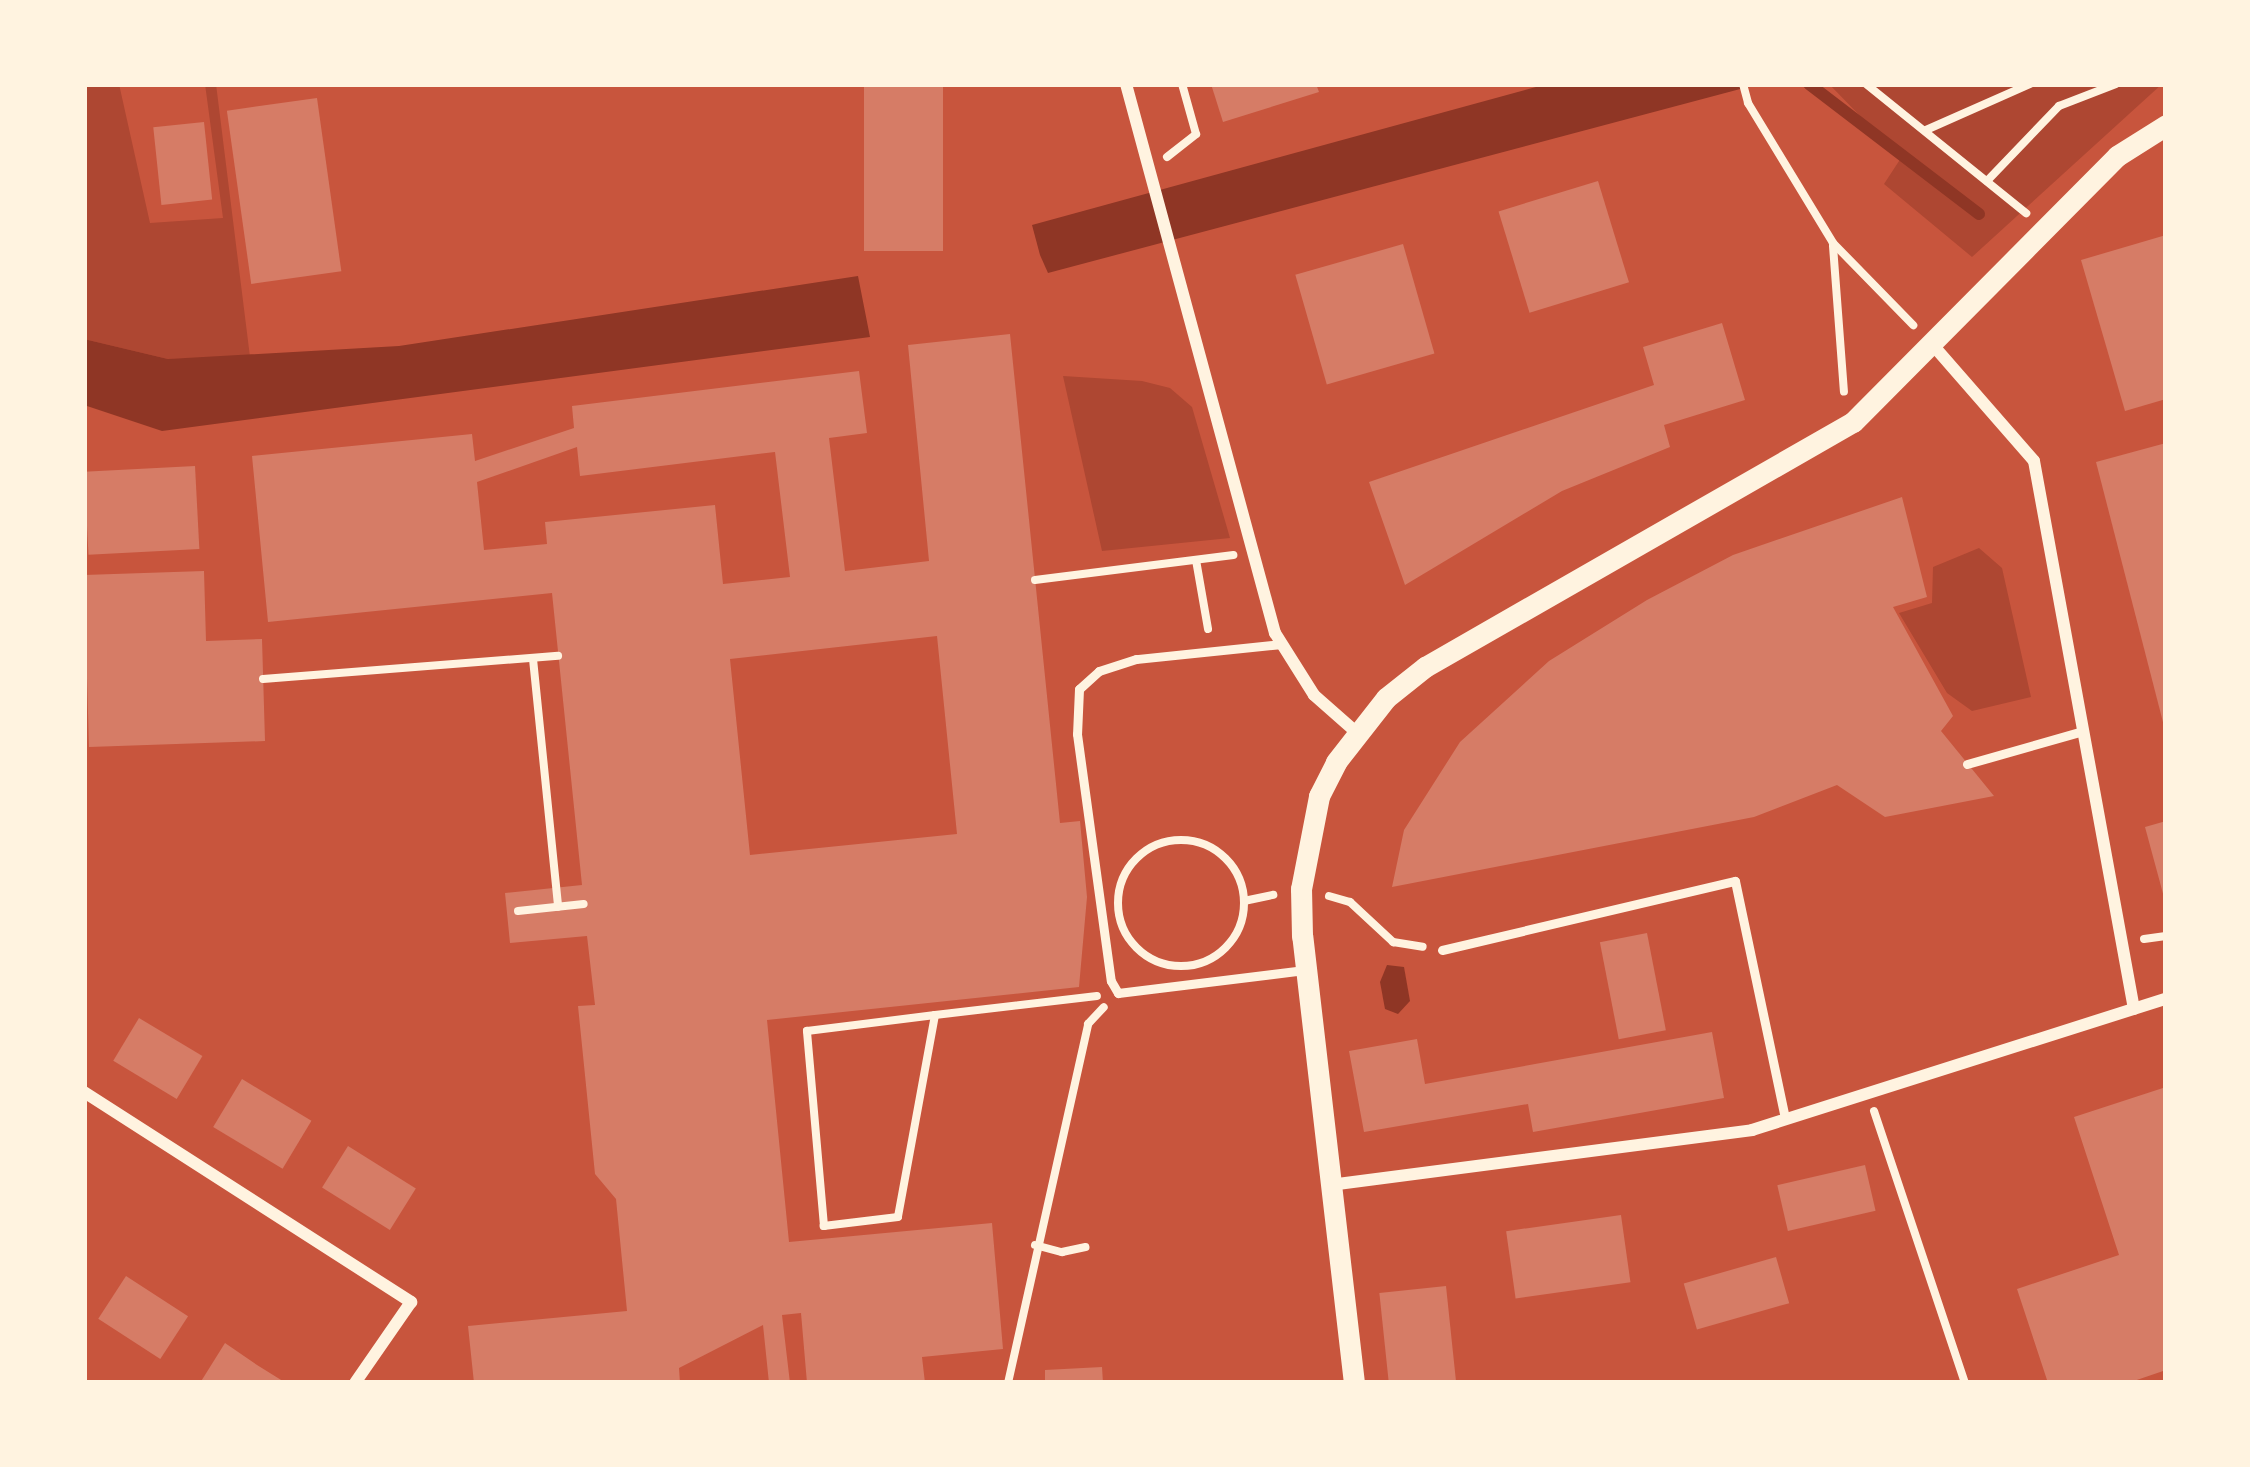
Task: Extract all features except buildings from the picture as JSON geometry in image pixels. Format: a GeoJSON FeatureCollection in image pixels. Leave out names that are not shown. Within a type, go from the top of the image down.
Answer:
{"type":"FeatureCollection","features":[{"type":"Feature","properties":{"kind":"street"},"geometry":{"type":"LineString","coordinates":[[1126,84],[1252,552],[1282,644],[1313,695],[1356,732]]}},
{"type":"Feature","properties":{"kind":"street"},"geometry":{"type":"LineString","coordinates":[[1354,1383],[1305,970],[1301,889],[1319,796],[1356,732],[1425,667],[1853,422],[2117,156],[2166,125]]}},
{"type":"Feature","properties":{"kind":"street"},"geometry":{"type":"LineString","coordinates":[[1931,344],[2034,461],[2134,1009]]}},
{"type":"Feature","properties":{"kind":"street"},"geometry":{"type":"LineString","coordinates":[[1330,1185],[1752,1130],[2166,999]]}},
{"type":"Feature","properties":{"kind":"street"},"geometry":{"type":"LineString","coordinates":[[84,1092],[411,1301],[355,1383]]}},
{"type":"Feature","properties":{"kind":"lane"},"geometry":{"type":"LineString","coordinates":[[1282,644],[1136,659],[1099,671],[1079,689],[1077,734],[1111,981],[1118,993],[1305,970]]}},
{"type":"Feature","properties":{"kind":"lane"},"geometry":{"type":"LineString","coordinates":[[1967,764],[2083,731]]}},
{"type":"Feature","properties":{"kind":"lane"},"geometry":{"type":"LineString","coordinates":[[1442,950],[1735,881],[1785,1119]]}},
{"type":"Feature","properties":{"kind":"path"},"geometry":{"type":"LineString","coordinates":[[1149,172],[1196,134],[1182,84]]}},
{"type":"Feature","properties":{"kind":"path"},"geometry":{"type":"LineString","coordinates":[[1743,84],[1748,103],[1833,243],[1931,344]]}},
{"type":"Feature","properties":{"kind":"path"},"geometry":{"type":"LineString","coordinates":[[1866,84],[2045,229]]}},
{"type":"Feature","properties":{"kind":"path"},"geometry":{"type":"LineString","coordinates":[[1926,130],[2030,84]]}},
{"type":"Feature","properties":{"kind":"path"},"geometry":{"type":"LineString","coordinates":[[1987,181],[2060,106],[2116,84]]}},
{"type":"Feature","properties":{"kind":"path"},"geometry":{"type":"LineString","coordinates":[[1833,243],[1843,386],[1853,422]]}},
{"type":"Feature","properties":{"kind":"path"},"geometry":{"type":"LineString","coordinates":[[1035,580],[1252,552]]}},
{"type":"Feature","properties":{"kind":"path"},"geometry":{"type":"LineString","coordinates":[[263,680],[558,656]]}},
{"type":"Feature","properties":{"kind":"path"},"geometry":{"type":"LineString","coordinates":[[533,658],[558,907]]}},
{"type":"Feature","properties":{"kind":"path"},"geometry":{"type":"LineString","coordinates":[[1182,839],[1213,848],[1235,870],[1244,901],[1239,930],[1220,953],[1194,966],[1165,965],[1138,951],[1122,928],[1118,896],[1127,868],[1151,847],[1182,839]]}},
{"type":"Feature","properties":{"kind":"path"},"geometry":{"type":"LineString","coordinates":[[1301,889],[1350,902],[1393,942],[1442,950]]}},
{"type":"Feature","properties":{"kind":"path"},"geometry":{"type":"LineString","coordinates":[[518,910],[584,904]]}},
{"type":"Feature","properties":{"kind":"path"},"geometry":{"type":"LineString","coordinates":[[935,1016],[898,1217],[824,1226],[807,1031],[1118,993]]}},
{"type":"Feature","properties":{"kind":"path"},"geometry":{"type":"LineString","coordinates":[[1008,1383],[1035,1245],[1088,1024],[1118,993]]}},
{"type":"Feature","properties":{"kind":"path"},"geometry":{"type":"LineString","coordinates":[[1868,1093],[1965,1383]]}},
{"type":"Feature","properties":{"kind":"path"},"geometry":{"type":"LineString","coordinates":[[1035,1245],[1062,1252],[1085,1247]]}},
{"type":"Feature","properties":{"kind":"shaded area"},"geometry":{"type":"Polygon","coordinates":[[[84,84],[119,84],[150,223],[223,218],[205,84],[216,84],[250,357],[168,359],[84,339],[84,84]]]}},
{"type":"Feature","properties":{"kind":"shaded area"},"geometry":{"type":"Polygon","coordinates":[[[1547,84],[1759,84],[1048,273],[1040,255],[1032,225],[1547,84]]]}},
{"type":"Feature","properties":{"kind":"shaded area"},"geometry":{"type":"Polygon","coordinates":[[[1829,84],[2162,84],[1972,257],[1884,184],[1901,158],[1829,84]]]}},
{"type":"Feature","properties":{"kind":"shaded area"},"geometry":{"type":"Polygon","coordinates":[[[858,276],[870,337],[162,431],[84,405],[84,339],[168,359],[399,346],[858,276]]]}},
{"type":"Feature","properties":{"kind":"shaded area"},"geometry":{"type":"Polygon","coordinates":[[[1063,376],[1142,381],[1170,388],[1192,407],[1230,538],[1102,551],[1063,376]]]}},
{"type":"Feature","properties":{"kind":"shaded area"},"geometry":{"type":"Polygon","coordinates":[[[1979,548],[2002,568],[2031,697],[1972,711],[1947,693],[1899,613],[1932,603],[1933,567],[1979,548]]]}},
{"type":"Feature","properties":{"kind":"shaded area"},"geometry":{"type":"Polygon","coordinates":[[[1387,965],[1404,967],[1410,1001],[1398,1014],[1385,1009],[1380,982],[1387,965]]]}},
{"type":"Feature","properties":{"kind":"waterway"},"geometry":{"type":"LineString","coordinates":[[1809,84],[1979,214]]}}]}
